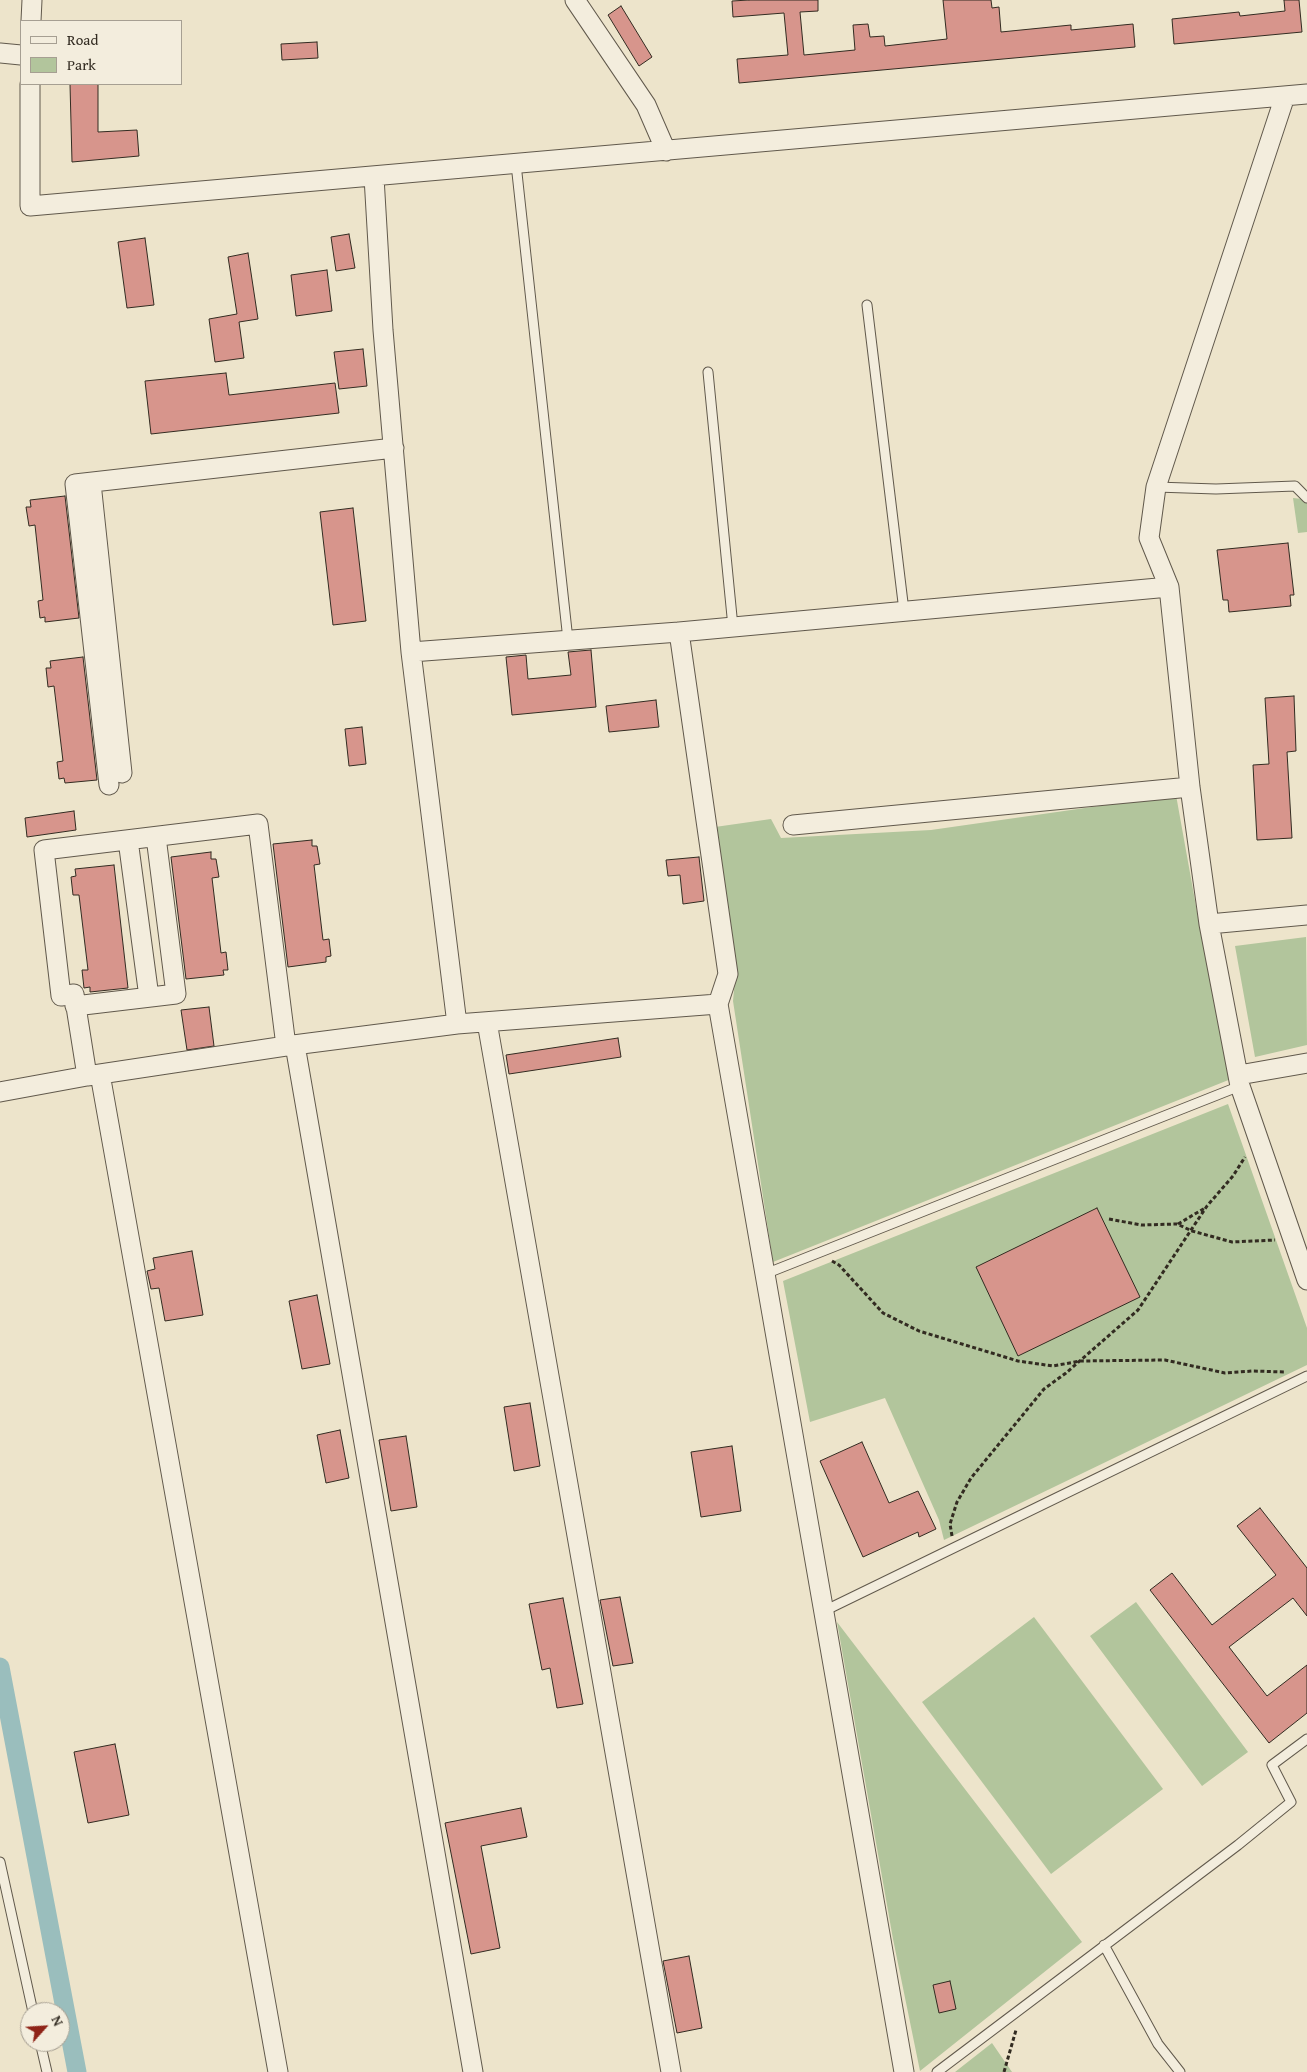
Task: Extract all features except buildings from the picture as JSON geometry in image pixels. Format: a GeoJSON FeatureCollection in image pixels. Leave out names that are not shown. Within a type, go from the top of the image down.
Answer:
{"type":"FeatureCollection","features":[{"type":"Feature","properties":{"kind":"street"},"geometry":{"type":"LineString","coordinates":[[31,20],[32,0]]}},
{"type":"Feature","properties":{"kind":"street"},"geometry":{"type":"LineString","coordinates":[[575,0],[646,105],[666,151]]}},
{"type":"Feature","properties":{"kind":"street"},"geometry":{"type":"LineString","coordinates":[[0,53],[20,55]]}},
{"type":"Feature","properties":{"kind":"street"},"geometry":{"type":"LineString","coordinates":[[30,85],[30,206],[1307,94]]}},
{"type":"Feature","properties":{"kind":"street"},"geometry":{"type":"LineString","coordinates":[[1284,96],[1156,487],[1149,538],[1169,587],[1190,787],[1209,924],[1239,1080],[1258,1137],[1300,1237],[1307,1280]]}},
{"type":"Feature","properties":{"kind":"street"},"geometry":{"type":"LineString","coordinates":[[374,177],[411,652],[458,1024]]}},
{"type":"Feature","properties":{"kind":"street"},"geometry":{"type":"LineString","coordinates":[[116,779],[75,484],[394,448]]}},
{"type":"Feature","properties":{"kind":"street"},"geometry":{"type":"LineString","coordinates":[[411,652],[679,632],[1169,587]]}},
{"type":"Feature","properties":{"kind":"street"},"geometry":{"type":"LineString","coordinates":[[679,632],[728,974],[718,1004],[904,2072]]}},
{"type":"Feature","properties":{"kind":"street"},"geometry":{"type":"LineString","coordinates":[[794,825],[1190,787]]}},
{"type":"Feature","properties":{"kind":"street"},"geometry":{"type":"LineString","coordinates":[[278,2072],[93,1075],[75,1006],[74,994],[61,996],[44,850],[258,824],[291,1046],[473,2072]]}},
{"type":"Feature","properties":{"kind":"street"},"geometry":{"type":"LineString","coordinates":[[75,1006],[176,994],[156,836]]}},
{"type":"Feature","properties":{"kind":"street"},"geometry":{"type":"LineString","coordinates":[[128,840],[149,997]]}},
{"type":"Feature","properties":{"kind":"street"},"geometry":{"type":"LineString","coordinates":[[1209,924],[1307,915]]}},
{"type":"Feature","properties":{"kind":"street"},"geometry":{"type":"LineString","coordinates":[[0,1092],[93,1075],[458,1024],[718,1004]]}},
{"type":"Feature","properties":{"kind":"street"},"geometry":{"type":"LineString","coordinates":[[487,1022],[671,2072]]}},
{"type":"Feature","properties":{"kind":"street"},"geometry":{"type":"LineString","coordinates":[[1239,1080],[1307,1062]]}},
{"type":"Feature","properties":{"kind":"lane"},"geometry":{"type":"LineString","coordinates":[[516,164],[568,640]]}},
{"type":"Feature","properties":{"kind":"lane"},"geometry":{"type":"LineString","coordinates":[[867,305],[904,611]]}},
{"type":"Feature","properties":{"kind":"lane"},"geometry":{"type":"LineString","coordinates":[[708,372],[733,627]]}},
{"type":"Feature","properties":{"kind":"lane"},"geometry":{"type":"LineString","coordinates":[[1156,487],[1216,489],[1295,486],[1307,498]]}},
{"type":"Feature","properties":{"kind":"lane"},"geometry":{"type":"LineString","coordinates":[[765,1274],[1239,1080]]}},
{"type":"Feature","properties":{"kind":"lane"},"geometry":{"type":"LineString","coordinates":[[824,1611],[1306,1377]]}},
{"type":"Feature","properties":{"kind":"lane"},"geometry":{"type":"LineString","coordinates":[[937,2072],[1238,1845],[1291,1802],[1272,1765],[1307,1739]]}},
{"type":"Feature","properties":{"kind":"lane"},"geometry":{"type":"LineString","coordinates":[[0,1862],[31,2002]]}},
{"type":"Feature","properties":{"kind":"lane"},"geometry":{"type":"LineString","coordinates":[[1104,1945],[1158,2044],[1180,2072]]}},
{"type":"Feature","properties":{"kind":"lane"},"geometry":{"type":"LineString","coordinates":[[42,2052],[47,2072]]}},
{"type":"Feature","properties":{"kind":"path"},"geometry":{"type":"LineString","coordinates":[[953,1548],[950,1524],[957,1502],[972,1478],[1044,1389],[1080,1361],[1138,1310],[1207,1206],[1233,1176],[1258,1137]]}},
{"type":"Feature","properties":{"kind":"path"},"geometry":{"type":"LineString","coordinates":[[1178,1224],[1207,1206]]}},
{"type":"Feature","properties":{"kind":"path"},"geometry":{"type":"LineString","coordinates":[[1110,1219],[1141,1225],[1178,1224],[1192,1231],[1232,1242],[1300,1237]]}},
{"type":"Feature","properties":{"kind":"path"},"geometry":{"type":"LineString","coordinates":[[819,1253],[839,1265],[883,1313],[919,1331],[1018,1361],[1053,1366],[1080,1361],[1165,1360],[1225,1373],[1278,1370],[1306,1377]]}},
{"type":"Feature","properties":{"kind":"path"},"geometry":{"type":"LineString","coordinates":[[1004,2072],[1024,2006]]}},
{"type":"Feature","properties":{"kind":"green space"},"geometry":{"type":"Polygon","coordinates":[[[1293,498],[1303,499],[1307,503],[1307,532],[1298,533],[1293,498]]]}},
{"type":"Feature","properties":{"kind":"green space"},"geometry":{"type":"Polygon","coordinates":[[[1176,795],[1201,934],[1231,1079],[773,1262],[733,1001],[736,969],[715,827],[771,819],[781,838],[931,830],[1176,795]]]}},
{"type":"Feature","properties":{"kind":"green space"},"geometry":{"type":"Polygon","coordinates":[[[1306,937],[1307,1045],[1255,1057],[1235,946],[1306,937]]]}},
{"type":"Feature","properties":{"kind":"green space"},"geometry":{"type":"Polygon","coordinates":[[[1228,1104],[1307,1328],[1307,1365],[944,1540],[939,1520],[885,1398],[810,1422],[783,1281],[1228,1104]]]}},
{"type":"Feature","properties":{"kind":"green space"},"geometry":{"type":"Polygon","coordinates":[[[1136,1602],[1248,1752],[1202,1786],[1090,1636],[1136,1602]]]}},
{"type":"Feature","properties":{"kind":"green space"},"geometry":{"type":"Polygon","coordinates":[[[1034,1617],[1163,1789],[1051,1874],[922,1702],[1034,1617]]]}},
{"type":"Feature","properties":{"kind":"green space"},"geometry":{"type":"Polygon","coordinates":[[[837,1622],[1082,1942],[920,2071],[893,1939],[837,1622]]]}},
{"type":"Feature","properties":{"kind":"green space"},"geometry":{"type":"Polygon","coordinates":[[[992,2043],[1012,2072],[955,2072],[992,2043]]]}},
{"type":"Feature","properties":{"kind":"waterway"},"geometry":{"type":"LineString","coordinates":[[0,1667],[77,2072]]}}]}
